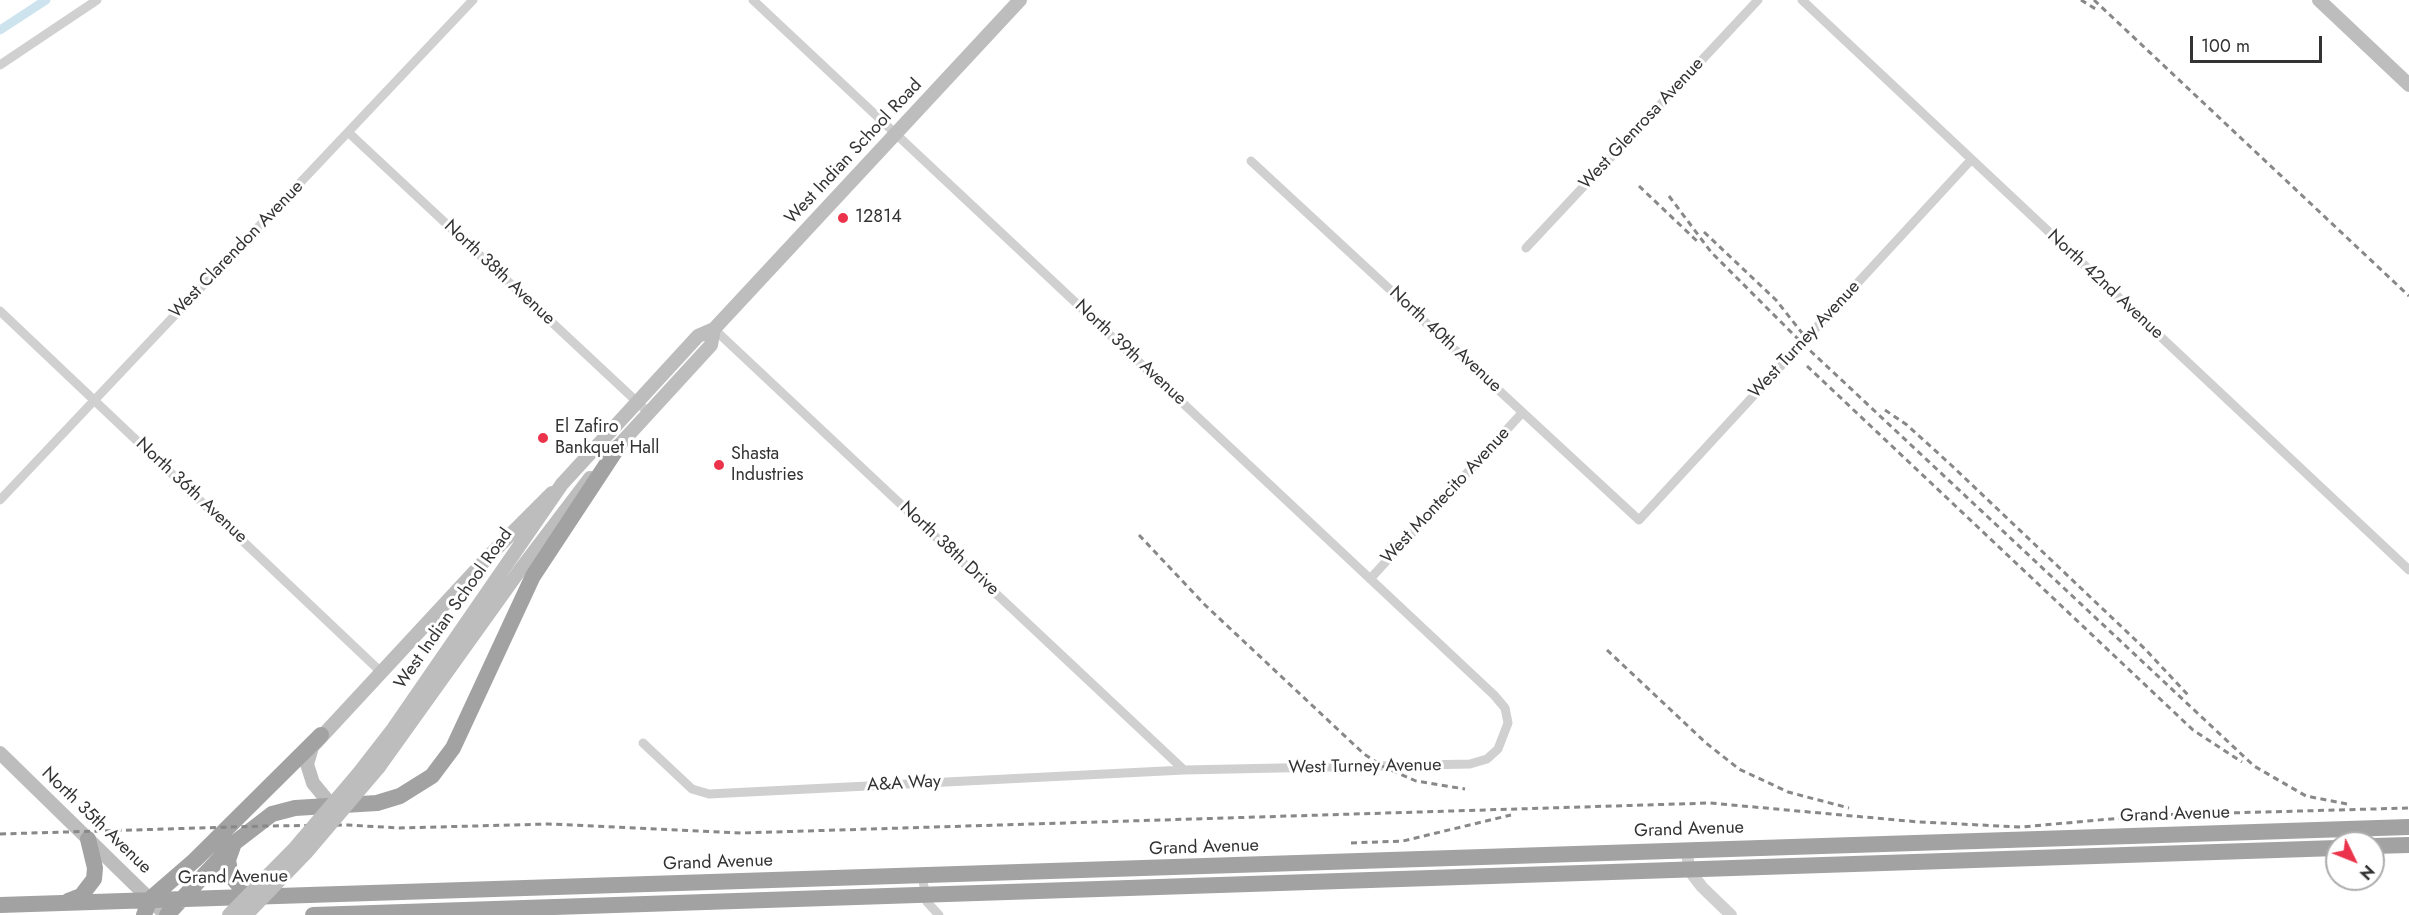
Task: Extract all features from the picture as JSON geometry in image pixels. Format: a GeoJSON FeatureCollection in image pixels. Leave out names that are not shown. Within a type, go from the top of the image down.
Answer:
{"type":"FeatureCollection","features":[{"type":"Feature","properties":{"kind":"highway"},"geometry":{"type":"LineString","coordinates":[[166,915],[233,844],[263,819],[282,811],[377,803],[400,796],[423,783],[440,767],[453,748],[533,576],[618,447]]}},
{"type":"Feature","properties":{"kind":"highway"},"geometry":{"type":"LineString","coordinates":[[144,915],[150,899],[195,860],[321,735]]}},
{"type":"Feature","properties":{"kind":"highway","name":"Grand Avenue"},"geometry":{"type":"LineString","coordinates":[[0,905],[2409,826]]}},
{"type":"Feature","properties":{"kind":"highway"},"geometry":{"type":"LineString","coordinates":[[56,903],[81,896],[91,886],[95,868],[88,839]]}},
{"type":"Feature","properties":{"kind":"highway"},"geometry":{"type":"LineString","coordinates":[[233,844],[228,866],[235,882],[246,890],[273,897]]}},
{"type":"Feature","properties":{"kind":"highway"},"geometry":{"type":"LineString","coordinates":[[2385,846],[2409,845]]}},
{"type":"Feature","properties":{"kind":"highway","name":"Grand Avenue"},"geometry":{"type":"LineString","coordinates":[[313,915],[2325,848]]}},
{"type":"Feature","properties":{"kind":"highway"},"geometry":{"type":"LineString","coordinates":[[1299,864],[1299,882]]}},
{"type":"Feature","properties":{"kind":"highway"},"geometry":{"type":"LineString","coordinates":[[639,905],[651,885]]}},
{"type":"Feature","properties":{"kind":"highway"},"geometry":{"type":"LineString","coordinates":[[392,893],[393,912]]}},
{"type":"Feature","properties":{"kind":"highway"},"geometry":{"type":"LineString","coordinates":[[541,915],[579,906]]}},
{"type":"Feature","properties":{"kind":"main road","name":"West Indian School Road"},"geometry":{"type":"LineString","coordinates":[[229,915],[294,849],[358,774],[400,719],[562,484],[698,336],[714,329],[1020,0]]}},
{"type":"Feature","properties":{"kind":"main road"},"geometry":{"type":"LineString","coordinates":[[2319,0],[2409,85]]}},
{"type":"Feature","properties":{"kind":"main road","name":"West Indian School Road"},"geometry":{"type":"LineString","coordinates":[[246,915],[306,853],[379,767],[570,502],[711,345],[714,329]]}},
{"type":"Feature","properties":{"kind":"main road"},"geometry":{"type":"LineString","coordinates":[[342,806],[327,800],[316,789],[310,776],[309,753],[321,735],[539,504],[562,484]]}},
{"type":"Feature","properties":{"kind":"main road","name":"North 35th Avenue"},"geometry":{"type":"LineString","coordinates":[[0,753],[166,915]]}},
{"type":"Feature","properties":{"kind":"street"},"geometry":{"type":"LineString","coordinates":[[0,65],[97,0]]}},
{"type":"Feature","properties":{"kind":"street","name":"West Clarendon Avenue"},"geometry":{"type":"LineString","coordinates":[[0,500],[473,0]]}},
{"type":"Feature","properties":{"kind":"street","name":"North 39th Avenue"},"geometry":{"type":"LineString","coordinates":[[753,0],[1505,708]]}},
{"type":"Feature","properties":{"kind":"street","name":"West Glenrosa Avenue"},"geometry":{"type":"LineString","coordinates":[[1526,248],[1758,0]]}},
{"type":"Feature","properties":{"kind":"street","name":"North 42nd Avenue"},"geometry":{"type":"LineString","coordinates":[[1802,0],[1970,161],[2409,570]]}},
{"type":"Feature","properties":{"kind":"street","name":"North 38th Avenue"},"geometry":{"type":"LineString","coordinates":[[349,133],[649,413]]}},
{"type":"Feature","properties":{"kind":"street","name":"North 40th Avenue"},"geometry":{"type":"LineString","coordinates":[[1251,160],[1639,520]]}},
{"type":"Feature","properties":{"kind":"street","name":"West Turney Avenue"},"geometry":{"type":"LineString","coordinates":[[1639,520],[1970,161]]}},
{"type":"Feature","properties":{"kind":"street","name":"North 36th Avenue"},"geometry":{"type":"LineString","coordinates":[[0,311],[381,672]]}},
{"type":"Feature","properties":{"kind":"street","name":"North 38th Drive"},"geometry":{"type":"LineString","coordinates":[[714,329],[1184,770]]}},
{"type":"Feature","properties":{"kind":"street","name":"West Montecito Avenue"},"geometry":{"type":"LineString","coordinates":[[1370,579],[1522,413]]}},
{"type":"Feature","properties":{"kind":"street","name":"West Turney Avenue"},"geometry":{"type":"LineString","coordinates":[[1184,770],[1478,763],[1498,749],[1508,723],[1505,708]]}},
{"type":"Feature","properties":{"kind":"street","name":"A&A Way"},"geometry":{"type":"LineString","coordinates":[[643,743],[692,789],[709,794],[1184,770]]}},
{"type":"Feature","properties":{"kind":"street"},"geometry":{"type":"LineString","coordinates":[[1687,851],[1689,870],[1702,887],[1731,915]]}},
{"type":"Feature","properties":{"kind":"street"},"geometry":{"type":"LineString","coordinates":[[922,876],[927,904],[939,915]]}},
{"type":"Feature","properties":{"kind":"waterway"},"geometry":{"type":"LineString","coordinates":[[0,30],[46,0]]}},
{"type":"Feature","properties":{"kind":"railway"},"geometry":{"type":"LineString","coordinates":[[2081,0],[2099,11]]}},
{"type":"Feature","properties":{"kind":"railway"},"geometry":{"type":"LineString","coordinates":[[2094,0],[2409,296]]}},
{"type":"Feature","properties":{"kind":"railway"},"geometry":{"type":"LineString","coordinates":[[1639,186],[1698,242]]}},
{"type":"Feature","properties":{"kind":"railway"},"geometry":{"type":"LineString","coordinates":[[1669,196],[1711,252],[1802,343],[2254,766],[2306,796],[2347,804]]}},
{"type":"Feature","properties":{"kind":"railway"},"geometry":{"type":"LineString","coordinates":[[1704,232],[1776,300],[1802,333]]}},
{"type":"Feature","properties":{"kind":"railway"},"geometry":{"type":"LineString","coordinates":[[1807,366],[2193,730],[2242,762]]}},
{"type":"Feature","properties":{"kind":"railway"},"geometry":{"type":"LineString","coordinates":[[1885,410],[1907,425],[1950,464],[2145,649],[2188,695]]}},
{"type":"Feature","properties":{"kind":"railway"},"geometry":{"type":"LineString","coordinates":[[1139,535],[1205,605],[1364,754],[1384,767],[1416,781],[1465,789]]}},
{"type":"Feature","properties":{"kind":"railway"},"geometry":{"type":"LineString","coordinates":[[1607,650],[1706,743],[1739,769],[1788,792],[1849,808]]}},
{"type":"Feature","properties":{"kind":"railway"},"geometry":{"type":"LineString","coordinates":[[0,834],[265,826],[348,825],[399,828],[549,824],[741,833],[1710,803],[1919,822],[2021,827],[2155,815],[2409,808]]}},
{"type":"Feature","properties":{"kind":"railway"},"geometry":{"type":"LineString","coordinates":[[1351,843],[1403,841],[1511,815]]}},
{"type":"Feature","properties":{"kind":"place","name":"12814"},"geometry":{"type":"Point","coordinates":[843,218]}},
{"type":"Feature","properties":{"kind":"place","name":"El Zafiro Bankquet Hall"},"geometry":{"type":"Point","coordinates":[543,438]}},
{"type":"Feature","properties":{"kind":"place","name":"Shasta Industries"},"geometry":{"type":"Point","coordinates":[719,465]}}]}
